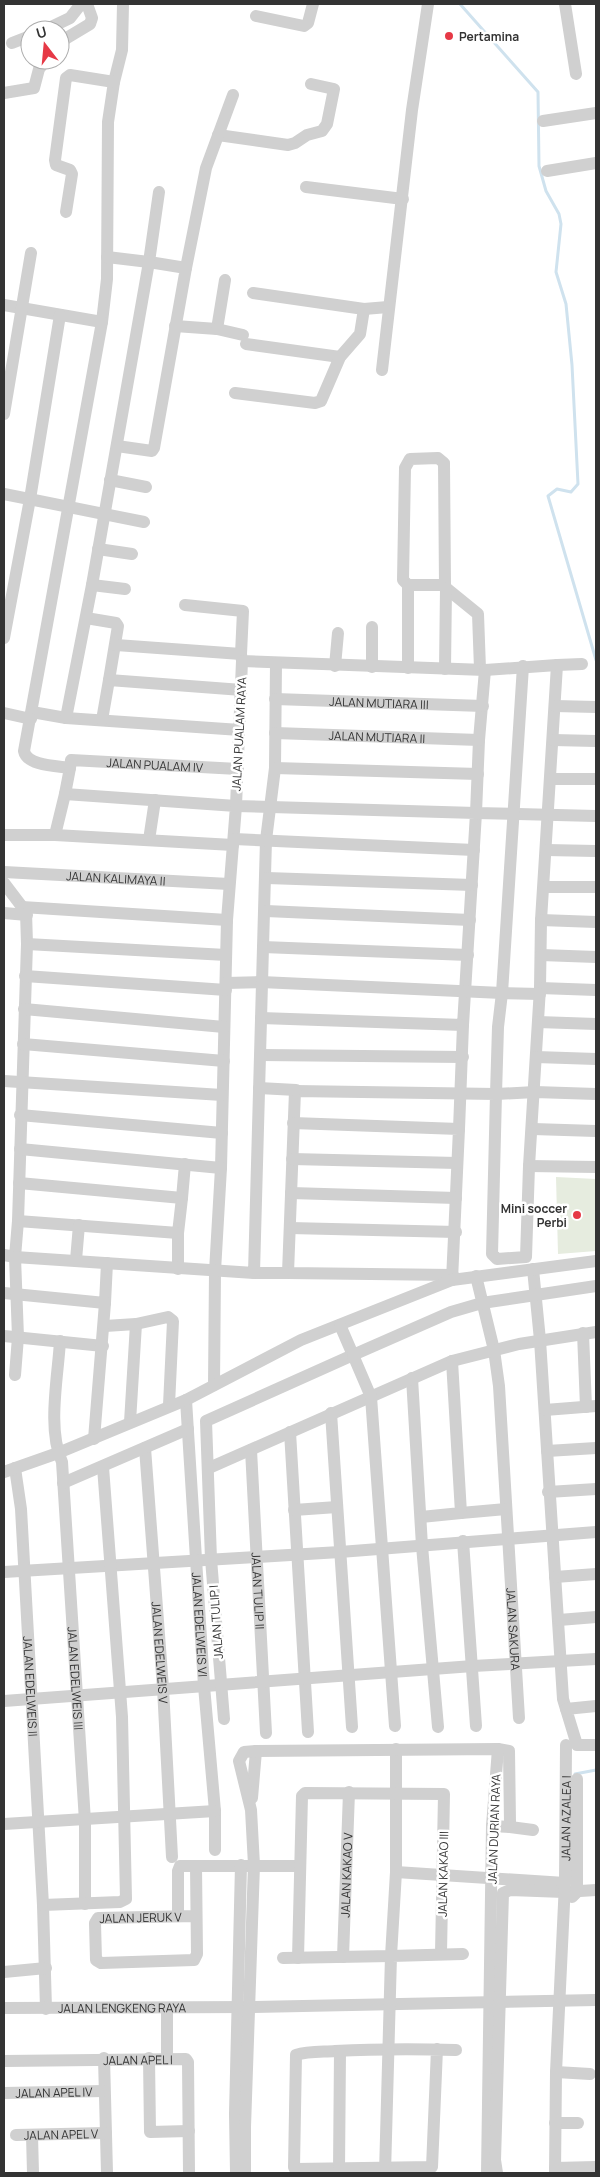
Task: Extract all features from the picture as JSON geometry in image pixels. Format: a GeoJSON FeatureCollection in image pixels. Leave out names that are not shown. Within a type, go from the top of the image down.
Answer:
{"type":"FeatureCollection","features":[{"type":"Feature","properties":{"kind":"street"},"geometry":{"type":"LineString","coordinates":[[66,20],[70,18],[81,4]]}},
{"type":"Feature","properties":{"kind":"street"},"geometry":{"type":"LineString","coordinates":[[70,36],[90,24],[92,18],[87,4]]}},
{"type":"Feature","properties":{"kind":"street"},"geometry":{"type":"LineString","coordinates":[[32,715],[102,322],[107,279],[108,122],[114,82],[123,45],[123,4]]}},
{"type":"Feature","properties":{"kind":"street"},"geometry":{"type":"LineString","coordinates":[[256,16],[304,26],[308,23],[312,4]]}},
{"type":"Feature","properties":{"kind":"street"},"geometry":{"type":"LineString","coordinates":[[382,370],[412,110],[428,4]]}},
{"type":"Feature","properties":{"kind":"street"},"geometry":{"type":"LineString","coordinates":[[565,4],[576,74]]}},
{"type":"Feature","properties":{"kind":"street"},"geometry":{"type":"LineString","coordinates":[[12,43],[20,40]]}},
{"type":"Feature","properties":{"kind":"street"},"geometry":{"type":"LineString","coordinates":[[4,93],[34,88],[40,70]]}},
{"type":"Feature","properties":{"kind":"street"},"geometry":{"type":"LineString","coordinates":[[66,212],[72,174],[70,170],[56,165],[55,160],[66,78],[70,75],[114,82]]}},
{"type":"Feature","properties":{"kind":"street"},"geometry":{"type":"LineString","coordinates":[[218,135],[288,145],[294,144],[307,134],[322,131],[327,124],[334,89],[310,84]]}},
{"type":"Feature","properties":{"kind":"street"},"geometry":{"type":"LineString","coordinates":[[117,446],[152,451],[154,448],[175,326],[204,178],[233,95]]}},
{"type":"Feature","properties":{"kind":"street"},"geometry":{"type":"LineString","coordinates":[[543,121],[596,113]]}},
{"type":"Feature","properties":{"kind":"street"},"geometry":{"type":"LineString","coordinates":[[547,171],[596,163]]}},
{"type":"Feature","properties":{"kind":"street"},"geometry":{"type":"LineString","coordinates":[[306,187],[403,199]]}},
{"type":"Feature","properties":{"kind":"street"},"geometry":{"type":"LineString","coordinates":[[66,718],[117,446],[149,262],[159,192]]}},
{"type":"Feature","properties":{"kind":"street"},"geometry":{"type":"LineString","coordinates":[[4,414],[31,252]]}},
{"type":"Feature","properties":{"kind":"street"},"geometry":{"type":"LineString","coordinates":[[107,257],[186,268]]}},
{"type":"Feature","properties":{"kind":"street"},"geometry":{"type":"LineString","coordinates":[[217,330],[226,280]]}},
{"type":"Feature","properties":{"kind":"street"},"geometry":{"type":"LineString","coordinates":[[253,294],[364,308],[388,307]]}},
{"type":"Feature","properties":{"kind":"street"},"geometry":{"type":"LineString","coordinates":[[4,305],[102,322]]}},
{"type":"Feature","properties":{"kind":"street"},"geometry":{"type":"LineString","coordinates":[[235,393],[318,402],[322,400],[340,358],[360,334],[364,308]]}},
{"type":"Feature","properties":{"kind":"street"},"geometry":{"type":"LineString","coordinates":[[4,638],[30,499],[60,314]]}},
{"type":"Feature","properties":{"kind":"street"},"geometry":{"type":"LineString","coordinates":[[175,326],[217,330],[244,340],[340,358]]}},
{"type":"Feature","properties":{"kind":"street"},"geometry":{"type":"LineString","coordinates":[[445,669],[445,586],[444,463],[438,458],[410,460],[406,464],[402,579],[408,585],[445,586],[478,614],[483,669],[483,706],[479,740],[463,1025],[463,1057],[459,1095],[456,1232],[453,1277]]}},
{"type":"Feature","properties":{"kind":"street"},"geometry":{"type":"LineString","coordinates":[[110,480],[146,487]]}},
{"type":"Feature","properties":{"kind":"street"},"geometry":{"type":"LineString","coordinates":[[4,494],[144,522]]}},
{"type":"Feature","properties":{"kind":"street"},"geometry":{"type":"LineString","coordinates":[[98,549],[132,554]]}},
{"type":"Feature","properties":{"kind":"street"},"geometry":{"type":"LineString","coordinates":[[92,585],[125,588]]}},
{"type":"Feature","properties":{"kind":"street"},"geometry":{"type":"LineString","coordinates":[[408,585],[408,668]]}},
{"type":"Feature","properties":{"kind":"street","name":"JALAN PUALAM RAYA"},"geometry":{"type":"LineString","coordinates":[[185,605],[243,611],[238,769],[227,920],[221,1168],[215,1271],[214,1385]]}},
{"type":"Feature","properties":{"kind":"street"},"geometry":{"type":"LineString","coordinates":[[86,618],[117,624],[116,645],[102,720]]}},
{"type":"Feature","properties":{"kind":"street"},"geometry":{"type":"LineString","coordinates":[[372,627],[372,667]]}},
{"type":"Feature","properties":{"kind":"street"},"geometry":{"type":"LineString","coordinates":[[335,666],[338,632]]}},
{"type":"Feature","properties":{"kind":"street"},"geometry":{"type":"LineString","coordinates":[[116,645],[241,657],[276,663],[335,666],[483,669],[582,664]]}},
{"type":"Feature","properties":{"kind":"street"},"geometry":{"type":"LineString","coordinates":[[254,1273],[261,1054],[261,982],[267,878],[266,840],[275,768],[276,663]]}},
{"type":"Feature","properties":{"kind":"street"},"geometry":{"type":"LineString","coordinates":[[523,666],[502,993],[498,1027],[492,1254],[494,1258],[526,1257],[529,1166],[533,1129],[540,991],[541,920],[557,665]]}},
{"type":"Feature","properties":{"kind":"street"},"geometry":{"type":"LineString","coordinates":[[109,680],[242,690]]}},
{"type":"Feature","properties":{"kind":"street","name":"JALAN MUTIARA III"},"geometry":{"type":"LineString","coordinates":[[275,699],[483,706]]}},
{"type":"Feature","properties":{"kind":"street"},"geometry":{"type":"LineString","coordinates":[[555,706],[596,707]]}},
{"type":"Feature","properties":{"kind":"street"},"geometry":{"type":"LineString","coordinates":[[4,713],[240,730]]}},
{"type":"Feature","properties":{"kind":"street","name":"JALAN PUALAM IV"},"geometry":{"type":"LineString","coordinates":[[32,715],[25,755],[36,762],[238,769]]}},
{"type":"Feature","properties":{"kind":"street","name":"JALAN MUTIARA II"},"geometry":{"type":"LineString","coordinates":[[275,733],[479,740]]}},
{"type":"Feature","properties":{"kind":"street"},"geometry":{"type":"LineString","coordinates":[[553,740],[596,741]]}},
{"type":"Feature","properties":{"kind":"street"},"geometry":{"type":"LineString","coordinates":[[55,835],[70,764]]}},
{"type":"Feature","properties":{"kind":"street"},"geometry":{"type":"LineString","coordinates":[[275,768],[478,774]]}},
{"type":"Feature","properties":{"kind":"street"},"geometry":{"type":"LineString","coordinates":[[550,779],[596,779]]}},
{"type":"Feature","properties":{"kind":"street"},"geometry":{"type":"LineString","coordinates":[[65,794],[236,806],[596,816]]}},
{"type":"Feature","properties":{"kind":"street"},"geometry":{"type":"LineString","coordinates":[[149,840],[155,800]]}},
{"type":"Feature","properties":{"kind":"street"},"geometry":{"type":"LineString","coordinates":[[4,835],[55,835],[234,842],[266,840],[474,850]]}},
{"type":"Feature","properties":{"kind":"street"},"geometry":{"type":"LineString","coordinates":[[546,850],[596,851]]}},
{"type":"Feature","properties":{"kind":"street","name":"JALAN KALIMAYA II"},"geometry":{"type":"LineString","coordinates":[[4,872],[229,884]]}},
{"type":"Feature","properties":{"kind":"street"},"geometry":{"type":"LineString","coordinates":[[267,878],[472,885]]}},
{"type":"Feature","properties":{"kind":"street"},"geometry":{"type":"LineString","coordinates":[[4,883],[24,911],[27,944],[21,1082],[18,1221],[9,1256],[18,1294],[18,1337],[15,1375]]}},
{"type":"Feature","properties":{"kind":"street"},"geometry":{"type":"LineString","coordinates":[[544,887],[596,887]]}},
{"type":"Feature","properties":{"kind":"street"},"geometry":{"type":"LineString","coordinates":[[4,913],[24,911],[227,920]]}},
{"type":"Feature","properties":{"kind":"street"},"geometry":{"type":"LineString","coordinates":[[266,911],[470,920]]}},
{"type":"Feature","properties":{"kind":"street"},"geometry":{"type":"LineString","coordinates":[[541,920],[596,922]]}},
{"type":"Feature","properties":{"kind":"street"},"geometry":{"type":"LineString","coordinates":[[27,944],[226,955]]}},
{"type":"Feature","properties":{"kind":"street"},"geometry":{"type":"LineString","coordinates":[[263,947],[468,954]]}},
{"type":"Feature","properties":{"kind":"street"},"geometry":{"type":"LineString","coordinates":[[541,955],[596,956]]}},
{"type":"Feature","properties":{"kind":"street"},"geometry":{"type":"LineString","coordinates":[[26,976],[226,987],[261,982],[502,993],[596,990]]}},
{"type":"Feature","properties":{"kind":"street"},"geometry":{"type":"LineString","coordinates":[[24,1009],[224,1026]]}},
{"type":"Feature","properties":{"kind":"street"},"geometry":{"type":"LineString","coordinates":[[261,1018],[463,1025]]}},
{"type":"Feature","properties":{"kind":"street"},"geometry":{"type":"LineString","coordinates":[[538,1022],[596,1024]]}},
{"type":"Feature","properties":{"kind":"street"},"geometry":{"type":"LineString","coordinates":[[23,1044],[224,1061]]}},
{"type":"Feature","properties":{"kind":"street"},"geometry":{"type":"LineString","coordinates":[[261,1054],[463,1057]]}},
{"type":"Feature","properties":{"kind":"street"},"geometry":{"type":"LineString","coordinates":[[536,1057],[596,1059]]}},
{"type":"Feature","properties":{"kind":"street"},"geometry":{"type":"LineString","coordinates":[[4,1081],[222,1095]]}},
{"type":"Feature","properties":{"kind":"street"},"geometry":{"type":"LineString","coordinates":[[259,1088],[459,1095],[535,1092],[596,1094]]}},
{"type":"Feature","properties":{"kind":"street"},"geometry":{"type":"LineString","coordinates":[[288,1273],[293,1123],[296,1090]]}},
{"type":"Feature","properties":{"kind":"street"},"geometry":{"type":"LineString","coordinates":[[20,1115],[222,1132]]}},
{"type":"Feature","properties":{"kind":"street"},"geometry":{"type":"LineString","coordinates":[[293,1123],[458,1129]]}},
{"type":"Feature","properties":{"kind":"street"},"geometry":{"type":"LineString","coordinates":[[533,1129],[596,1131]]}},
{"type":"Feature","properties":{"kind":"street"},"geometry":{"type":"LineString","coordinates":[[20,1149],[221,1168]]}},
{"type":"Feature","properties":{"kind":"street"},"geometry":{"type":"LineString","coordinates":[[292,1159],[457,1163]]}},
{"type":"Feature","properties":{"kind":"street"},"geometry":{"type":"LineString","coordinates":[[178,1269],[178,1233],[185,1164]]}},
{"type":"Feature","properties":{"kind":"street"},"geometry":{"type":"LineString","coordinates":[[529,1166],[596,1167]]}},
{"type":"Feature","properties":{"kind":"street"},"geometry":{"type":"LineString","coordinates":[[19,1183],[182,1198]]}},
{"type":"Feature","properties":{"kind":"street"},"geometry":{"type":"LineString","coordinates":[[291,1193],[456,1198]]}},
{"type":"Feature","properties":{"kind":"street"},"geometry":{"type":"LineString","coordinates":[[18,1221],[178,1233]]}},
{"type":"Feature","properties":{"kind":"street"},"geometry":{"type":"LineString","coordinates":[[76,1260],[79,1225]]}},
{"type":"Feature","properties":{"kind":"street"},"geometry":{"type":"LineString","coordinates":[[290,1228],[456,1232]]}},
{"type":"Feature","properties":{"kind":"street"},"geometry":{"type":"LineString","coordinates":[[9,1256],[254,1273],[453,1277],[476,1276],[596,1261]]}},
{"type":"Feature","properties":{"kind":"street"},"geometry":{"type":"LineString","coordinates":[[94,1438],[105,1326],[107,1263]]}},
{"type":"Feature","properties":{"kind":"street"},"geometry":{"type":"LineString","coordinates":[[532,1269],[540,1340],[548,1492],[559,1620],[563,1699],[576,1744],[596,1745]]}},
{"type":"Feature","properties":{"kind":"street","name":"JALAN SAKURA"},"geometry":{"type":"LineString","coordinates":[[476,1276],[494,1350],[499,1386],[519,1718]]}},
{"type":"Feature","properties":{"kind":"street"},"geometry":{"type":"LineString","coordinates":[[13,1474],[60,1458],[94,1438],[169,1405],[186,1403],[214,1385],[302,1340],[341,1328],[453,1277]]}},
{"type":"Feature","properties":{"kind":"street"},"geometry":{"type":"LineString","coordinates":[[204,1560],[209,1468],[206,1421],[352,1352],[451,1312],[482,1303],[596,1286]]}},
{"type":"Feature","properties":{"kind":"street"},"geometry":{"type":"LineString","coordinates":[[4,1293],[105,1303]]}},
{"type":"Feature","properties":{"kind":"street"},"geometry":{"type":"LineString","coordinates":[[105,1326],[136,1324],[168,1317],[173,1321],[169,1405]]}},
{"type":"Feature","properties":{"kind":"street"},"geometry":{"type":"LineString","coordinates":[[130,1422],[136,1324]]}},
{"type":"Feature","properties":{"kind":"street"},"geometry":{"type":"LineString","coordinates":[[341,1328],[371,1397],[395,1726]]}},
{"type":"Feature","properties":{"kind":"street"},"geometry":{"type":"LineString","coordinates":[[209,1468],[452,1361],[540,1340],[596,1332]]}},
{"type":"Feature","properties":{"kind":"street"},"geometry":{"type":"LineString","coordinates":[[545,1410],[591,1406],[590,1371],[583,1333]]}},
{"type":"Feature","properties":{"kind":"street"},"geometry":{"type":"LineString","coordinates":[[4,1336],[103,1346]]}},
{"type":"Feature","properties":{"kind":"street","name":"JALAN EDELWEIS III"},"geometry":{"type":"LineString","coordinates":[[60,1341],[54,1424],[63,1480],[69,1569],[85,1821],[85,1904]]}},
{"type":"Feature","properties":{"kind":"street"},"geometry":{"type":"LineString","coordinates":[[452,1361],[461,1512]]}},
{"type":"Feature","properties":{"kind":"street"},"geometry":{"type":"LineString","coordinates":[[412,1378],[422,1546],[438,1727]]}},
{"type":"Feature","properties":{"kind":"street","name":"JALAN EDELWEIS VI"},"geometry":{"type":"LineString","coordinates":[[186,1403],[204,1560]]}},
{"type":"Feature","properties":{"kind":"street"},"geometry":{"type":"LineString","coordinates":[[331,1413],[347,1675],[352,1727]]}},
{"type":"Feature","properties":{"kind":"street"},"geometry":{"type":"LineString","coordinates":[[63,1480],[102,1467],[188,1426]]}},
{"type":"Feature","properties":{"kind":"street"},"geometry":{"type":"LineString","coordinates":[[290,1432],[308,1732]]}},
{"type":"Feature","properties":{"kind":"street","name":"JALAN EDELWEIS V"},"geometry":{"type":"LineString","coordinates":[[144,1448],[163,1688],[168,1816],[172,1856]]}},
{"type":"Feature","properties":{"kind":"street"},"geometry":{"type":"LineString","coordinates":[[547,1451],[596,1448]]}},
{"type":"Feature","properties":{"kind":"street","name":"JALAN TULIP II"},"geometry":{"type":"LineString","coordinates":[[251,1450],[266,1733]]}},
{"type":"Feature","properties":{"kind":"street"},"geometry":{"type":"LineString","coordinates":[[43,1905],[120,1902],[126,1899],[120,1692],[102,1467]]}},
{"type":"Feature","properties":{"kind":"street","name":"JALAN EDELWEIS II"},"geometry":{"type":"LineString","coordinates":[[13,1474],[21,1509],[43,1905],[46,2009]]}},
{"type":"Feature","properties":{"kind":"street"},"geometry":{"type":"LineString","coordinates":[[548,1492],[596,1489]]}},
{"type":"Feature","properties":{"kind":"street"},"geometry":{"type":"LineString","coordinates":[[294,1510],[336,1507]]}},
{"type":"Feature","properties":{"kind":"street"},"geometry":{"type":"LineString","coordinates":[[421,1517],[506,1509]]}},
{"type":"Feature","properties":{"kind":"street"},"geometry":{"type":"LineString","coordinates":[[4,1572],[340,1552],[383,1547],[422,1546],[463,1541],[596,1532]]}},
{"type":"Feature","properties":{"kind":"street"},"geometry":{"type":"LineString","coordinates":[[463,1541],[476,1726]]}},
{"type":"Feature","properties":{"kind":"street","name":"JALAN TULIP I"},"geometry":{"type":"LineString","coordinates":[[204,1560],[212,1686]]}},
{"type":"Feature","properties":{"kind":"street"},"geometry":{"type":"LineString","coordinates":[[555,1577],[596,1574]]}},
{"type":"Feature","properties":{"kind":"street"},"geometry":{"type":"LineString","coordinates":[[559,1620],[596,1617]]}},
{"type":"Feature","properties":{"kind":"street"},"geometry":{"type":"LineString","coordinates":[[4,1701],[473,1666],[596,1660]]}},
{"type":"Feature","properties":{"kind":"street"},"geometry":{"type":"LineString","coordinates":[[212,1686],[224,1719]]}},
{"type":"Feature","properties":{"kind":"street","name":"JALAN EDELWEIS VI"},"geometry":{"type":"LineString","coordinates":[[212,1686],[215,1850]]}},
{"type":"Feature","properties":{"kind":"street"},"geometry":{"type":"LineString","coordinates":[[566,1709],[596,1706]]}},
{"type":"Feature","properties":{"kind":"street","name":"JALAN AZALEA I"},"geometry":{"type":"LineString","coordinates":[[566,1745],[567,1889]]}},
{"type":"Feature","properties":{"kind":"street"},"geometry":{"type":"LineString","coordinates":[[385,2171],[389,2003],[396,1872],[396,1748]]}},
{"type":"Feature","properties":{"kind":"street"},"geometry":{"type":"LineString","coordinates":[[251,1810],[239,1761],[244,1752],[396,1748],[498,1749],[510,1751],[510,1827]]}},
{"type":"Feature","properties":{"kind":"street","name":"JALAN DURIAN RAYA"},"geometry":{"type":"LineString","coordinates":[[487,2173],[494,2003],[492,1826],[498,1749]]}},
{"type":"Feature","properties":{"kind":"street"},"geometry":{"type":"LineString","coordinates":[[236,2173],[235,2114],[243,2007],[248,1865],[256,1751]]}},
{"type":"Feature","properties":{"kind":"street"},"geometry":{"type":"LineString","coordinates":[[578,1779],[567,1889],[562,1906],[556,2072],[555,2171],[596,2167]]}},
{"type":"Feature","properties":{"kind":"street"},"geometry":{"type":"LineString","coordinates":[[298,1958],[299,1866],[303,1794],[349,1792],[396,1793]]}},
{"type":"Feature","properties":{"kind":"street","name":"JALAN KAKAO V"},"geometry":{"type":"LineString","coordinates":[[343,1957],[349,1792]]}},
{"type":"Feature","properties":{"kind":"street","name":"JALAN KAKAO III"},"geometry":{"type":"LineString","coordinates":[[396,1793],[444,1794],[441,1954]]}},
{"type":"Feature","properties":{"kind":"street"},"geometry":{"type":"LineString","coordinates":[[4,1824],[168,1816],[215,1811]]}},
{"type":"Feature","properties":{"kind":"street"},"geometry":{"type":"LineString","coordinates":[[492,1826],[533,1830]]}},
{"type":"Feature","properties":{"kind":"street"},"geometry":{"type":"LineString","coordinates":[[178,1916],[178,1868],[248,1865],[299,1866]]}},
{"type":"Feature","properties":{"kind":"street"},"geometry":{"type":"LineString","coordinates":[[196,1866],[196,1916]]}},
{"type":"Feature","properties":{"kind":"street"},"geometry":{"type":"LineString","coordinates":[[396,1872],[492,1878],[567,1889]]}},
{"type":"Feature","properties":{"kind":"street"},"geometry":{"type":"LineString","coordinates":[[496,2173],[494,2003],[503,1893],[510,1890],[596,1890]]}},
{"type":"Feature","properties":{"kind":"street","name":"JALAN JERUK V"},"geometry":{"type":"LineString","coordinates":[[178,1916],[196,1916],[197,1954],[194,1960],[101,1963],[96,1960],[95,1923],[98,1918],[178,1916]]}},
{"type":"Feature","properties":{"kind":"street"},"geometry":{"type":"LineString","coordinates":[[283,1958],[463,1954]]}},
{"type":"Feature","properties":{"kind":"street"},"geometry":{"type":"LineString","coordinates":[[4,1972],[46,1968]]}},
{"type":"Feature","properties":{"kind":"street","name":"JALAN LENGKENG RAYA"},"geometry":{"type":"LineString","coordinates":[[4,2008],[243,2007],[596,2000]]}},
{"type":"Feature","properties":{"kind":"street"},"geometry":{"type":"LineString","coordinates":[[243,2007],[245,2173]]}},
{"type":"Feature","properties":{"kind":"street"},"geometry":{"type":"LineString","coordinates":[[167,2008],[167,2058]]}},
{"type":"Feature","properties":{"kind":"street"},"geometry":{"type":"LineString","coordinates":[[437,2050],[433,2165],[431,2167],[385,2171],[298,2170],[294,2167],[294,2058],[299,2053],[389,2050],[437,2050],[456,2050]]}},
{"type":"Feature","properties":{"kind":"street"},"geometry":{"type":"LineString","coordinates":[[339,2170],[340,2051]]}},
{"type":"Feature","properties":{"kind":"street"},"geometry":{"type":"LineString","coordinates":[[104,2058],[107,2173]]}},
{"type":"Feature","properties":{"kind":"street"},"geometry":{"type":"LineString","coordinates":[[149,2058],[150,2132],[189,2131]]}},
{"type":"Feature","properties":{"kind":"street","name":"JALAN APEL I"},"geometry":{"type":"LineString","coordinates":[[4,2061],[167,2058],[183,2059],[188,2062],[189,2173]]}},
{"type":"Feature","properties":{"kind":"street"},"geometry":{"type":"LineString","coordinates":[[556,2072],[590,2074]]}},
{"type":"Feature","properties":{"kind":"street","name":"JALAN APEL IV"},"geometry":{"type":"LineString","coordinates":[[4,2093],[104,2091]]}},
{"type":"Feature","properties":{"kind":"street"},"geometry":{"type":"LineString","coordinates":[[555,2123],[578,2123]]}},
{"type":"Feature","properties":{"kind":"street","name":"JALAN APEL V"},"geometry":{"type":"LineString","coordinates":[[16,2135],[106,2132]]}},
{"type":"Feature","properties":{"kind":"street"},"geometry":{"type":"LineString","coordinates":[[32,2135],[32,2173]]}},
{"type":"Feature","properties":{"kind":"shaded area","name":"Mini soccer Perbi"},"geometry":{"type":"Polygon","coordinates":[[[556,1177],[596,1179],[596,1251],[558,1254],[556,1177]]]}},
{"type":"Feature","properties":{"kind":"waterway"},"geometry":{"type":"LineString","coordinates":[[460,4],[538,92],[539,166],[546,191],[559,214],[561,224],[556,272],[566,304],[572,365],[578,484],[571,492],[557,489],[548,496],[596,660]]}},
{"type":"Feature","properties":{"kind":"waterway"},"geometry":{"type":"LineString","coordinates":[[575,1774],[596,1770]]}},
{"type":"Feature","properties":{"kind":"place","name":"Pertamina"},"geometry":{"type":"Point","coordinates":[449,36]}},
{"type":"Feature","properties":{"kind":"place","name":"Mini soccer Perbi"},"geometry":{"type":"Point","coordinates":[577,1215]}}]}
